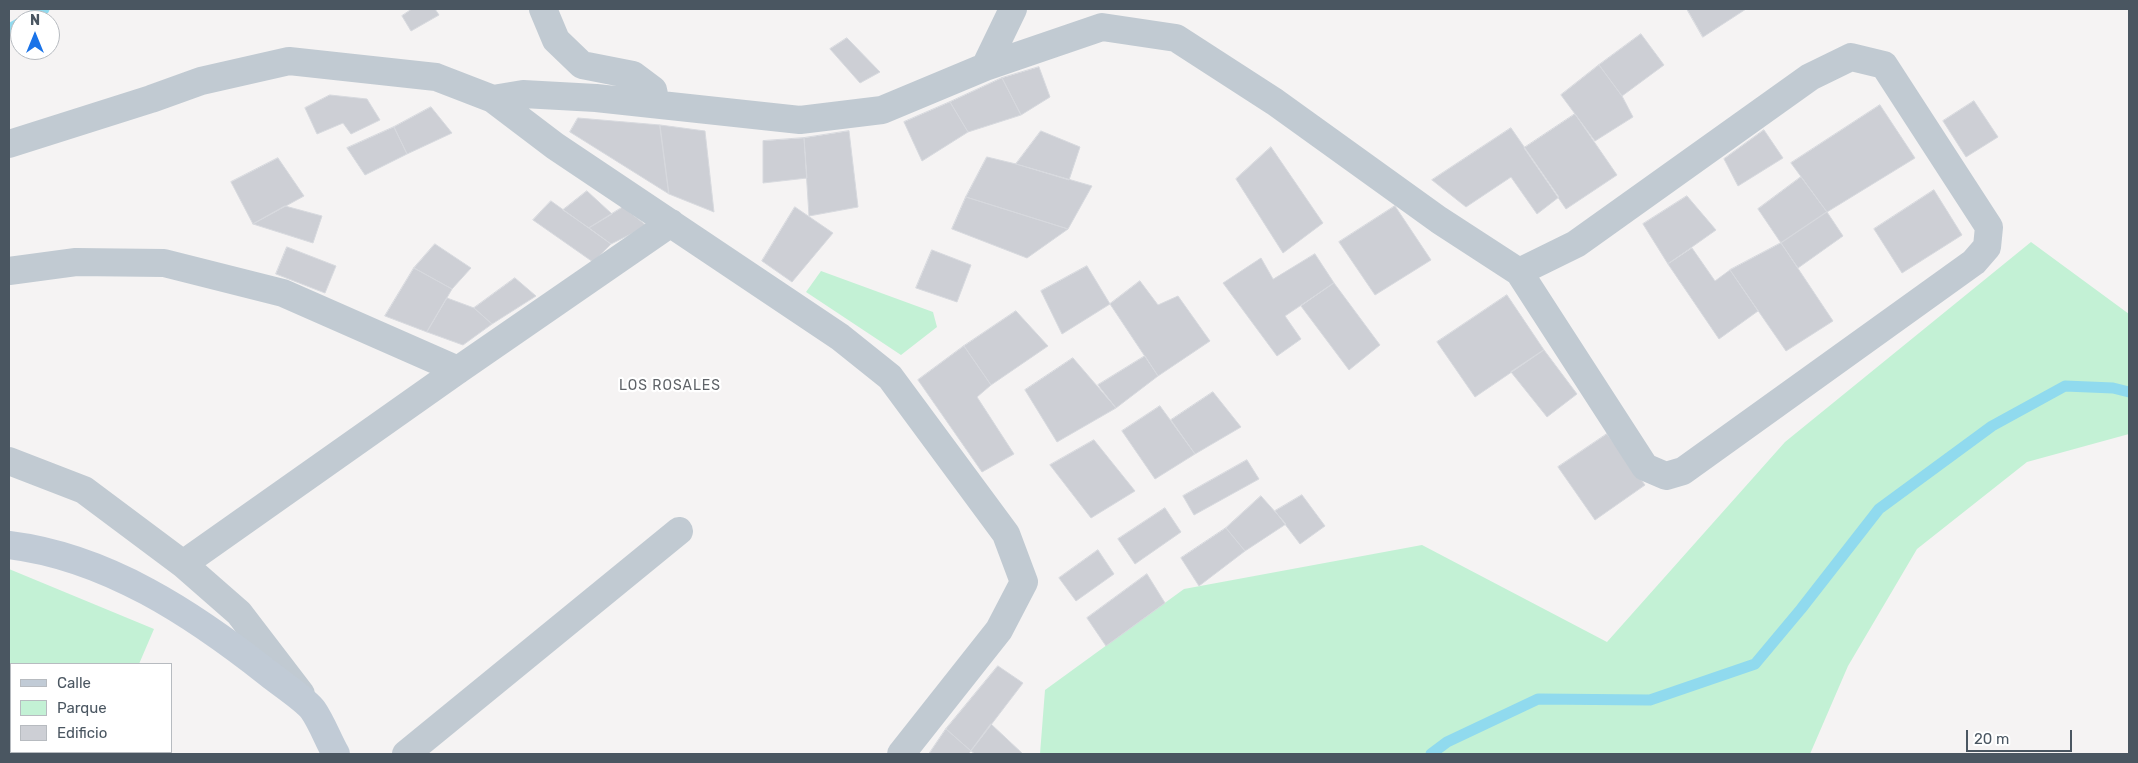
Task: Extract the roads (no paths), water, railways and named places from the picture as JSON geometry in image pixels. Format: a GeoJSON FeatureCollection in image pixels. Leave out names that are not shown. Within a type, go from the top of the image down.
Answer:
{"type":"FeatureCollection","features":[{"type":"Feature","properties":{"kind":"main road"},"geometry":{"type":"LineString","coordinates":[[9,545],[55,555],[90,566],[152,592],[244,654],[312,709],[336,754]]}},
{"type":"Feature","properties":{"kind":"street"},"geometry":{"type":"LineString","coordinates":[[543,9],[556,40],[582,65],[633,75],[653,90],[656,104]]}},
{"type":"Feature","properties":{"kind":"street"},"geometry":{"type":"LineString","coordinates":[[984,67],[1013,9]]}},
{"type":"Feature","properties":{"kind":"street"},"geometry":{"type":"LineString","coordinates":[[493,100],[523,94],[656,104],[800,120],[882,110],[984,67],[1102,27],[1176,38],[1275,102],[1439,220],[1519,272],[1645,467],[1666,476],[1683,471],[1974,262],[1987,247],[1989,227],[1884,65],[1851,57],[1810,77],[1576,244],[1519,272]]}},
{"type":"Feature","properties":{"kind":"street"},"geometry":{"type":"LineString","coordinates":[[9,144],[151,100],[201,81],[288,60],[436,77],[493,100],[555,146],[840,337],[890,377],[1006,534],[1024,582],[999,630],[901,754]]}},
{"type":"Feature","properties":{"kind":"street"},"geometry":{"type":"LineString","coordinates":[[184,564],[458,370],[671,223]]}},
{"type":"Feature","properties":{"kind":"street"},"geometry":{"type":"LineString","coordinates":[[9,271],[76,262],[164,263],[283,294],[458,370]]}},
{"type":"Feature","properties":{"kind":"street"},"geometry":{"type":"LineString","coordinates":[[9,461],[84,490],[184,564],[239,612],[312,709]]}},
{"type":"Feature","properties":{"kind":"street"},"geometry":{"type":"LineString","coordinates":[[406,754],[679,531]]}},
{"type":"Feature","properties":{"kind":"waterway"},"geometry":{"type":"LineString","coordinates":[[1431,754],[1447,742],[1538,699],[1650,700],[1755,664],[1801,609],[1879,509],[1992,426],[2065,386],[2113,388],[2129,392]]}},
{"type":"Feature","properties":{"kind":"district","name":"LOS ROSALES"},"geometry":{"type":"Point","coordinates":[670,386]}}]}
